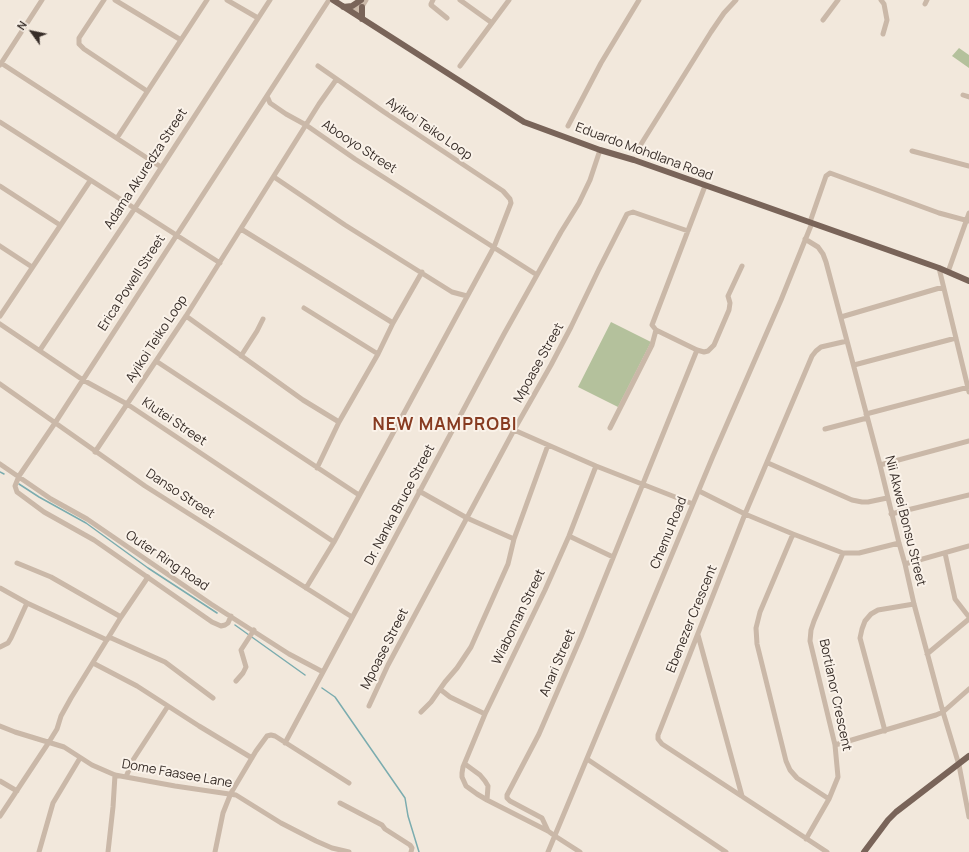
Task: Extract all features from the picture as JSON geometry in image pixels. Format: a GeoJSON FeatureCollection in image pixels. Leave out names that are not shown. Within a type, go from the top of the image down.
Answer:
{"type":"FeatureCollection","features":[{"type":"Feature","properties":{"kind":"main road","name":"Eduardo Mohdlana Road"},"geometry":{"type":"LineString","coordinates":[[333,0],[516,118],[600,150],[634,160],[939,268],[969,281]]}},
{"type":"Feature","properties":{"kind":"main road"},"geometry":{"type":"LineString","coordinates":[[343,7],[352,6],[361,2],[362,19]]}},
{"type":"Feature","properties":{"kind":"main road"},"geometry":{"type":"LineString","coordinates":[[864,852],[888,820],[896,812],[969,756]]}},
{"type":"Feature","properties":{"kind":"street"},"geometry":{"type":"LineString","coordinates":[[42,0],[1,64],[161,166]]}},
{"type":"Feature","properties":{"kind":"street"},"geometry":{"type":"LineString","coordinates":[[104,0],[79,38],[79,44],[84,49],[147,91]]}},
{"type":"Feature","properties":{"kind":"street"},"geometry":{"type":"LineString","coordinates":[[115,0],[181,40]]}},
{"type":"Feature","properties":{"kind":"street"},"geometry":{"type":"LineString","coordinates":[[117,138],[207,0]]}},
{"type":"Feature","properties":{"kind":"street"},"geometry":{"type":"LineString","coordinates":[[227,0],[258,18]]}},
{"type":"Feature","properties":{"kind":"street","name":"Adama Akuredza Street"},"geometry":{"type":"LineString","coordinates":[[40,350],[270,0]]}},
{"type":"Feature","properties":{"kind":"street"},"geometry":{"type":"LineString","coordinates":[[267,96],[329,0]]}},
{"type":"Feature","properties":{"kind":"street"},"geometry":{"type":"LineString","coordinates":[[355,14],[361,2],[366,0]]}},
{"type":"Feature","properties":{"kind":"street"},"geometry":{"type":"LineString","coordinates":[[433,0],[431,5],[447,18]]}},
{"type":"Feature","properties":{"kind":"street"},"geometry":{"type":"LineString","coordinates":[[460,0],[492,23]]}},
{"type":"Feature","properties":{"kind":"street"},"geometry":{"type":"LineString","coordinates":[[460,66],[509,0]]}},
{"type":"Feature","properties":{"kind":"street"},"geometry":{"type":"LineString","coordinates":[[568,126],[605,56],[639,0]]}},
{"type":"Feature","properties":{"kind":"street"},"geometry":{"type":"LineString","coordinates":[[638,149],[711,32],[724,13],[736,0]]}},
{"type":"Feature","properties":{"kind":"street"},"geometry":{"type":"LineString","coordinates":[[823,20],[838,0]]}},
{"type":"Feature","properties":{"kind":"street"},"geometry":{"type":"LineString","coordinates":[[881,0],[884,4],[887,20],[884,34]]}},
{"type":"Feature","properties":{"kind":"street"},"geometry":{"type":"LineString","coordinates":[[318,66],[336,80]]}},
{"type":"Feature","properties":{"kind":"street","name":"Ayikoi Teiko Loop"},"geometry":{"type":"LineString","coordinates":[[95,452],[186,316],[336,80],[503,191],[512,203],[494,247],[334,542],[306,588]]}},
{"type":"Feature","properties":{"kind":"street"},"geometry":{"type":"LineString","coordinates":[[963,95],[969,97]]}},
{"type":"Feature","properties":{"kind":"street","name":"Abooyo Street"},"geometry":{"type":"LineString","coordinates":[[267,96],[270,103],[537,275]]}},
{"type":"Feature","properties":{"kind":"street","name":"Erica Powell Street"},"geometry":{"type":"LineString","coordinates":[[148,578],[94,540],[55,518],[17,492],[15,488],[16,482],[267,96]]}},
{"type":"Feature","properties":{"kind":"street"},"geometry":{"type":"LineString","coordinates":[[0,122],[220,263]]}},
{"type":"Feature","properties":{"kind":"street","name":"Dr. Nanka Bruce Street"},"geometry":{"type":"LineString","coordinates":[[285,742],[419,491],[537,275],[584,194],[600,150]]}},
{"type":"Feature","properties":{"kind":"street"},"geometry":{"type":"LineString","coordinates":[[912,151],[969,166]]}},
{"type":"Feature","properties":{"kind":"street","name":"Chemu Road"},"geometry":{"type":"LineString","coordinates":[[548,852],[693,504],[781,300],[811,223],[826,176],[830,173],[939,213],[968,221]]}},
{"type":"Feature","properties":{"kind":"street"},"geometry":{"type":"LineString","coordinates":[[274,177],[452,292],[467,296]]}},
{"type":"Feature","properties":{"kind":"street"},"geometry":{"type":"LineString","coordinates":[[0,316],[90,181]]}},
{"type":"Feature","properties":{"kind":"street"},"geometry":{"type":"LineString","coordinates":[[0,186],[60,225]]}},
{"type":"Feature","properties":{"kind":"street"},"geometry":{"type":"LineString","coordinates":[[705,186],[652,325],[656,330],[697,350],[704,352],[710,349],[714,345],[730,307],[728,296],[742,266]]}},
{"type":"Feature","properties":{"kind":"street","name":"Mpoase Street"},"geometry":{"type":"LineString","coordinates":[[369,706],[388,665],[514,430],[568,334],[627,214],[633,212],[688,231]]}},
{"type":"Feature","properties":{"kind":"street"},"geometry":{"type":"LineString","coordinates":[[948,272],[968,221],[969,213]]}},
{"type":"Feature","properties":{"kind":"street"},"geometry":{"type":"LineString","coordinates":[[241,229],[393,323]]}},
{"type":"Feature","properties":{"kind":"street","name":"Nii Akwei Bonsu Street"},"geometry":{"type":"LineString","coordinates":[[805,239],[818,247],[823,254],[841,317],[942,712],[959,765],[969,816]]}},
{"type":"Feature","properties":{"kind":"street"},"geometry":{"type":"LineString","coordinates":[[0,246],[32,267]]}},
{"type":"Feature","properties":{"kind":"street"},"geometry":{"type":"LineString","coordinates":[[825,429],[866,416],[969,389],[939,268]]}},
{"type":"Feature","properties":{"kind":"street"},"geometry":{"type":"LineString","coordinates":[[316,468],[339,422],[378,354],[393,323],[422,272]]}},
{"type":"Feature","properties":{"kind":"street"},"geometry":{"type":"LineString","coordinates":[[841,317],[943,287]]}},
{"type":"Feature","properties":{"kind":"street"},"geometry":{"type":"LineString","coordinates":[[304,308],[378,354]]}},
{"type":"Feature","properties":{"kind":"street"},"geometry":{"type":"LineString","coordinates":[[186,316],[303,400],[339,422]]}},
{"type":"Feature","properties":{"kind":"street"},"geometry":{"type":"LineString","coordinates":[[241,356],[263,319]]}},
{"type":"Feature","properties":{"kind":"street","name":"Klutei Street"},"geometry":{"type":"LineString","coordinates":[[0,324],[83,380],[127,404],[334,542]]}},
{"type":"Feature","properties":{"kind":"street"},"geometry":{"type":"LineString","coordinates":[[610,428],[652,345],[656,330]]}},
{"type":"Feature","properties":{"kind":"street"},"geometry":{"type":"LineString","coordinates":[[854,365],[956,338]]}},
{"type":"Feature","properties":{"kind":"street","name":"Ebenezer Crescent"},"geometry":{"type":"LineString","coordinates":[[827,852],[662,744],[658,739],[658,731],[698,635],[745,514],[768,463],[812,356],[820,348],[847,342]]}},
{"type":"Feature","properties":{"kind":"street","name":"Anari Street"},"geometry":{"type":"LineString","coordinates":[[548,830],[542,818],[510,801],[507,798],[507,795],[543,725],[581,637],[697,350]]}},
{"type":"Feature","properties":{"kind":"street"},"geometry":{"type":"LineString","coordinates":[[156,361],[359,496]]}},
{"type":"Feature","properties":{"kind":"street","name":"Danso Street"},"geometry":{"type":"LineString","coordinates":[[0,384],[95,452],[165,499],[352,616]]}},
{"type":"Feature","properties":{"kind":"street"},"geometry":{"type":"LineString","coordinates":[[514,430],[596,466],[693,504]]}},
{"type":"Feature","properties":{"kind":"street"},"geometry":{"type":"LineString","coordinates":[[880,465],[969,441]]}},
{"type":"Feature","properties":{"kind":"street"},"geometry":{"type":"LineString","coordinates":[[421,712],[441,690],[444,682],[457,668],[471,647],[508,564],[514,539],[548,445]]}},
{"type":"Feature","properties":{"kind":"street"},"geometry":{"type":"LineString","coordinates":[[768,463],[852,500],[868,502],[887,498]]}},
{"type":"Feature","properties":{"kind":"street","name":"Outer Ring Road"},"geometry":{"type":"LineString","coordinates":[[0,464],[51,499],[81,515],[165,573],[289,654],[323,672]]}},
{"type":"Feature","properties":{"kind":"street","name":"Wiaboman Street"},"geometry":{"type":"LineString","coordinates":[[487,800],[466,786],[462,777],[462,770],[485,714],[545,590],[569,536],[596,466]]}},
{"type":"Feature","properties":{"kind":"street"},"geometry":{"type":"LineString","coordinates":[[419,491],[467,518],[514,539]]}},
{"type":"Feature","properties":{"kind":"street"},"geometry":{"type":"LineString","coordinates":[[699,491],[745,514],[843,553],[859,553],[899,544]]}},
{"type":"Feature","properties":{"kind":"street"},"geometry":{"type":"LineString","coordinates":[[891,514],[969,495]]}},
{"type":"Feature","properties":{"kind":"street"},"geometry":{"type":"LineString","coordinates":[[793,534],[760,612],[756,628],[757,644],[786,760],[790,770],[797,778],[829,799]]}},
{"type":"Feature","properties":{"kind":"street"},"geometry":{"type":"LineString","coordinates":[[569,536],[613,557]]}},
{"type":"Feature","properties":{"kind":"street"},"geometry":{"type":"LineString","coordinates":[[905,564],[969,546]]}},
{"type":"Feature","properties":{"kind":"street","name":"Bortianor Crescent"},"geometry":{"type":"LineString","coordinates":[[806,839],[829,799],[838,777],[835,745],[810,640],[814,621],[843,553]]}},
{"type":"Feature","properties":{"kind":"street"},"geometry":{"type":"LineString","coordinates":[[928,654],[969,618],[955,599],[945,553]]}},
{"type":"Feature","properties":{"kind":"street"},"geometry":{"type":"LineString","coordinates":[[17,563],[50,577],[121,617]]}},
{"type":"Feature","properties":{"kind":"street"},"geometry":{"type":"LineString","coordinates":[[0,816],[57,728],[63,711],[93,662],[121,617],[148,578],[217,625],[225,625],[228,623],[231,616]]}},
{"type":"Feature","properties":{"kind":"street"},"geometry":{"type":"LineString","coordinates":[[0,588],[27,603],[165,662],[213,698]]}},
{"type":"Feature","properties":{"kind":"street"},"geometry":{"type":"LineString","coordinates":[[0,647],[8,643],[27,603]]}},
{"type":"Feature","properties":{"kind":"street"},"geometry":{"type":"LineString","coordinates":[[885,730],[860,638],[862,629],[865,621],[871,614],[878,610],[914,604]]}},
{"type":"Feature","properties":{"kind":"street"},"geometry":{"type":"LineString","coordinates":[[236,681],[246,667],[241,650],[254,630]]}},
{"type":"Feature","properties":{"kind":"street"},"geometry":{"type":"LineString","coordinates":[[698,635],[742,796]]}},
{"type":"Feature","properties":{"kind":"street"},"geometry":{"type":"LineString","coordinates":[[93,662],[137,686],[252,758]]}},
{"type":"Feature","properties":{"kind":"street"},"geometry":{"type":"LineString","coordinates":[[835,745],[942,712],[969,689]]}},
{"type":"Feature","properties":{"kind":"street"},"geometry":{"type":"LineString","coordinates":[[441,690],[450,697],[485,714]]}},
{"type":"Feature","properties":{"kind":"street"},"geometry":{"type":"LineString","coordinates":[[126,777],[133,760],[168,706]]}},
{"type":"Feature","properties":{"kind":"street","name":"Dome Faasee Lane"},"geometry":{"type":"LineString","coordinates":[[0,726],[64,747],[100,769],[115,774],[175,786],[231,793],[327,849],[349,851]]}},
{"type":"Feature","properties":{"kind":"street"},"geometry":{"type":"LineString","coordinates":[[215,852],[223,812],[231,793],[267,736],[271,735],[285,742],[349,783]]}},
{"type":"Feature","properties":{"kind":"street"},"geometry":{"type":"LineString","coordinates":[[39,852],[53,804],[80,758]]}},
{"type":"Feature","properties":{"kind":"street"},"geometry":{"type":"LineString","coordinates":[[587,759],[726,852]]}},
{"type":"Feature","properties":{"kind":"street"},"geometry":{"type":"LineString","coordinates":[[465,764],[480,775],[485,781],[488,786],[487,800],[548,830],[580,852]]}},
{"type":"Feature","properties":{"kind":"street"},"geometry":{"type":"LineString","coordinates":[[108,852],[115,774]]}},
{"type":"Feature","properties":{"kind":"street"},"geometry":{"type":"LineString","coordinates":[[0,781],[17,791]]}},
{"type":"Feature","properties":{"kind":"street"},"geometry":{"type":"LineString","coordinates":[[340,803],[382,825],[385,829],[410,845],[412,848],[411,852]]}},
{"type":"Feature","properties":{"kind":"green space"},"geometry":{"type":"Polygon","coordinates":[[[959,48],[969,55],[969,68],[952,56],[959,48]]]}},
{"type":"Feature","properties":{"kind":"green space"},"geometry":{"type":"Polygon","coordinates":[[[611,322],[651,342],[618,407],[578,387],[611,322]]]}},
{"type":"Feature","properties":{"kind":"waterway"},"geometry":{"type":"LineString","coordinates":[[0,472],[4,474]]}},
{"type":"Feature","properties":{"kind":"waterway"},"geometry":{"type":"LineString","coordinates":[[19,484],[86,523],[148,568],[217,613]]}},
{"type":"Feature","properties":{"kind":"waterway"},"geometry":{"type":"LineString","coordinates":[[235,625],[305,675]]}},
{"type":"Feature","properties":{"kind":"waterway"},"geometry":{"type":"LineString","coordinates":[[322,688],[335,697],[405,798],[408,816],[419,852]]}},
{"type":"Feature","properties":{"kind":"district","name":"NEW MAMPROBI"},"geometry":{"type":"Point","coordinates":[445,425]}}]}
